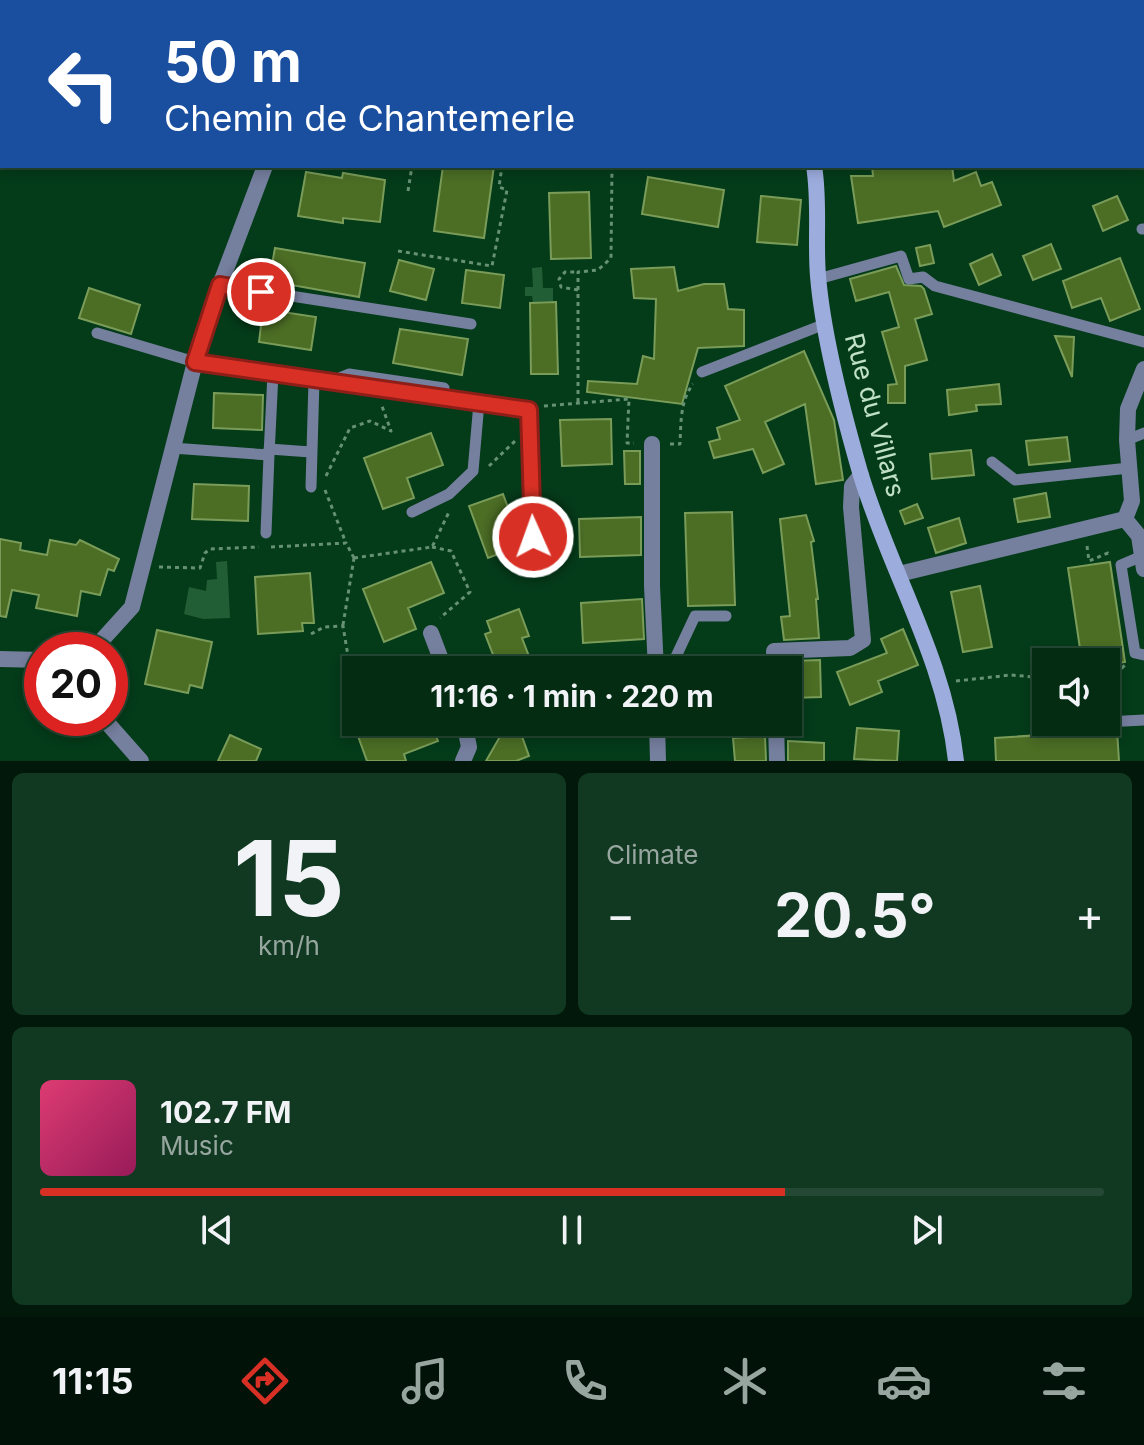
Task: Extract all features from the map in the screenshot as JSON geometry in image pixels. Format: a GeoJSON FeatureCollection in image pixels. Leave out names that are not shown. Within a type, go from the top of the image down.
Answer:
{"type":"FeatureCollection","features":[{"type":"Feature","properties":{"kind":"main road","name":"Rue du Villars"},"geometry":{"type":"LineString","coordinates":[[814,168],[818,279],[825,324],[861,475],[944,699],[956,761]]}},
{"type":"Feature","properties":{"kind":"street"},"geometry":{"type":"LineString","coordinates":[[109,632],[132,607],[195,362],[264,168]]}},
{"type":"Feature","properties":{"kind":"street"},"geometry":{"type":"LineString","coordinates":[[195,362],[529,410]]}},
{"type":"Feature","properties":{"kind":"street"},"geometry":{"type":"LineString","coordinates":[[1125,519],[1132,501],[1128,409],[1144,369]]}},
{"type":"Feature","properties":{"kind":"street"},"geometry":{"type":"LineString","coordinates":[[652,444],[655,656]]}},
{"type":"Feature","properties":{"kind":"street"},"geometry":{"type":"LineString","coordinates":[[774,656],[774,651],[850,648],[863,640],[851,507],[852,486],[861,475]]}},
{"type":"Feature","properties":{"kind":"street"},"geometry":{"type":"LineString","coordinates":[[1125,519],[1141,534],[1143,563]]}},
{"type":"Feature","properties":{"kind":"street"},"geometry":{"type":"LineString","coordinates":[[899,574],[1125,519]]}},
{"type":"Feature","properties":{"kind":"street"},"geometry":{"type":"LineString","coordinates":[[431,633],[440,656]]}},
{"type":"Feature","properties":{"kind":"street"},"geometry":{"type":"LineString","coordinates":[[119,736],[141,761]]}},
{"type":"Feature","properties":{"kind":"street"},"geometry":{"type":"LineString","coordinates":[[463,761],[469,747],[467,736]]}},
{"type":"Feature","properties":{"kind":"street"},"geometry":{"type":"LineString","coordinates":[[657,736],[658,761]]}},
{"type":"Feature","properties":{"kind":"street"},"geometry":{"type":"LineString","coordinates":[[776,736],[777,761]]}},
{"type":"Feature","properties":{"kind":"lane"},"geometry":{"type":"LineString","coordinates":[[165,0],[181,0]]}},
{"type":"Feature","properties":{"kind":"lane"},"geometry":{"type":"LineString","coordinates":[[818,279],[901,256],[909,279],[923,277],[935,286],[1144,342]]}},
{"type":"Feature","properties":{"kind":"lane"},"geometry":{"type":"LineString","coordinates":[[220,285],[471,324]]}},
{"type":"Feature","properties":{"kind":"lane"},"geometry":{"type":"LineString","coordinates":[[702,372],[825,324]]}},
{"type":"Feature","properties":{"kind":"lane"},"geometry":{"type":"LineString","coordinates":[[97,333],[195,362]]}},
{"type":"Feature","properties":{"kind":"lane"},"geometry":{"type":"LineString","coordinates":[[266,533],[273,373]]}},
{"type":"Feature","properties":{"kind":"lane"},"geometry":{"type":"LineString","coordinates":[[332,381],[349,374],[444,388]]}},
{"type":"Feature","properties":{"kind":"lane"},"geometry":{"type":"LineString","coordinates":[[311,487],[314,380]]}},
{"type":"Feature","properties":{"kind":"lane"},"geometry":{"type":"LineString","coordinates":[[412,512],[449,494],[473,471],[479,403]]}},
{"type":"Feature","properties":{"kind":"lane"},"geometry":{"type":"LineString","coordinates":[[529,410],[535,565]]}},
{"type":"Feature","properties":{"kind":"lane"},"geometry":{"type":"LineString","coordinates":[[1127,440],[1144,433]]}},
{"type":"Feature","properties":{"kind":"lane"},"geometry":{"type":"LineString","coordinates":[[172,448],[311,452]]}},
{"type":"Feature","properties":{"kind":"lane"},"geometry":{"type":"LineString","coordinates":[[992,462],[1015,480],[1129,468]]}},
{"type":"Feature","properties":{"kind":"lane"},"geometry":{"type":"LineString","coordinates":[[1140,654],[1121,565],[1143,563]]}},
{"type":"Feature","properties":{"kind":"lane"},"geometry":{"type":"LineString","coordinates":[[676,656],[695,616],[726,616]]}},
{"type":"Feature","properties":{"kind":"lane"},"geometry":{"type":"LineString","coordinates":[[1120,721],[1144,720]]}},
{"type":"Feature","properties":{"kind":"path"},"geometry":{"type":"LineString","coordinates":[[408,191],[412,168]]}},
{"type":"Feature","properties":{"kind":"path"},"geometry":{"type":"LineString","coordinates":[[398,251],[492,266],[507,190],[499,187],[502,168]]}},
{"type":"Feature","properties":{"kind":"path"},"geometry":{"type":"LineString","coordinates":[[578,290],[561,287],[559,279],[562,273],[598,270],[611,258],[612,168]]}},
{"type":"Feature","properties":{"kind":"path"},"geometry":{"type":"LineString","coordinates":[[578,272],[578,403]]}},
{"type":"Feature","properties":{"kind":"path"},"geometry":{"type":"LineString","coordinates":[[529,410],[543,406],[629,399],[627,443],[680,444],[682,407],[687,392],[702,372]]}},
{"type":"Feature","properties":{"kind":"path"},"geometry":{"type":"LineString","coordinates":[[348,656],[343,626],[354,558],[322,484],[350,428],[370,421],[391,431],[376,388]]}},
{"type":"Feature","properties":{"kind":"path"},"geometry":{"type":"LineString","coordinates":[[143,567],[200,568],[205,553],[219,548],[346,543]]}},
{"type":"Feature","properties":{"kind":"path"},"geometry":{"type":"LineString","coordinates":[[431,633],[432,625],[470,592],[451,551],[432,547]]}},
{"type":"Feature","properties":{"kind":"path"},"geometry":{"type":"LineString","coordinates":[[1088,555],[1089,561],[1108,553],[1121,565]]}},
{"type":"Feature","properties":{"kind":"path"},"geometry":{"type":"LineString","coordinates":[[311,634],[324,627],[343,626]]}},
{"type":"Feature","properties":{"kind":"path"},"geometry":{"type":"LineString","coordinates":[[1120,669],[1140,654]]}},
{"type":"Feature","properties":{"kind":"path"},"geometry":{"type":"LineString","coordinates":[[953,682],[961,678],[1032,677]]}},
{"type":"Feature","properties":{"kind":"green space"},"geometry":{"type":"Polygon","coordinates":[[[542,267],[543,288],[553,288],[553,301],[533,302],[532,296],[525,296],[525,287],[533,287],[532,268],[542,267]]]}},
{"type":"Feature","properties":{"kind":"green space"},"geometry":{"type":"Polygon","coordinates":[[[227,561],[230,618],[203,619],[184,614],[189,587],[206,591],[207,580],[217,579],[216,562],[227,561]]]}},
{"type":"Feature","properties":{"kind":"building"},"geometry":{"type":"Polygon","coordinates":[[[443,168],[494,168],[484,238],[434,231],[443,168]]]}},
{"type":"Feature","properties":{"kind":"building"},"geometry":{"type":"Polygon","coordinates":[[[872,168],[952,168],[954,181],[976,172],[981,186],[992,182],[1001,205],[944,227],[938,211],[858,223],[851,176],[873,176],[872,168]]]}},
{"type":"Feature","properties":{"kind":"building"},"geometry":{"type":"Polygon","coordinates":[[[306,172],[342,178],[343,173],[385,180],[380,222],[343,218],[343,223],[298,216],[306,172]]]}},
{"type":"Feature","properties":{"kind":"building"},"geometry":{"type":"Polygon","coordinates":[[[648,177],[724,190],[718,227],[642,214],[648,177]]]}},
{"type":"Feature","properties":{"kind":"building"},"geometry":{"type":"Polygon","coordinates":[[[589,192],[591,258],[551,259],[549,193],[589,192]]]}},
{"type":"Feature","properties":{"kind":"building"},"geometry":{"type":"Polygon","coordinates":[[[761,196],[801,200],[797,245],[757,242],[761,196]]]}},
{"type":"Feature","properties":{"kind":"building"},"geometry":{"type":"Polygon","coordinates":[[[1117,196],[1128,220],[1103,231],[1093,206],[1117,196]]]}},
{"type":"Feature","properties":{"kind":"building"},"geometry":{"type":"Polygon","coordinates":[[[1051,244],[1061,269],[1033,280],[1023,256],[1051,244]]]}},
{"type":"Feature","properties":{"kind":"building"},"geometry":{"type":"Polygon","coordinates":[[[930,245],[934,263],[920,266],[916,248],[930,245]]]}},
{"type":"Feature","properties":{"kind":"building"},"geometry":{"type":"Polygon","coordinates":[[[275,248],[365,263],[359,297],[269,281],[275,248]]]}},
{"type":"Feature","properties":{"kind":"building"},"geometry":{"type":"Polygon","coordinates":[[[992,254],[1001,275],[979,285],[970,264],[992,254]]]}},
{"type":"Feature","properties":{"kind":"building"},"geometry":{"type":"Polygon","coordinates":[[[1120,258],[1140,309],[1110,321],[1101,298],[1072,308],[1063,281],[1120,258]]]}},
{"type":"Feature","properties":{"kind":"building"},"geometry":{"type":"Polygon","coordinates":[[[399,260],[434,269],[426,300],[390,291],[399,260]]]}},
{"type":"Feature","properties":{"kind":"building"},"geometry":{"type":"Polygon","coordinates":[[[896,266],[904,285],[924,289],[932,314],[915,319],[927,360],[905,366],[905,403],[888,403],[888,385],[897,384],[882,332],[899,327],[889,292],[856,301],[850,279],[896,266]]]}},
{"type":"Feature","properties":{"kind":"building"},"geometry":{"type":"Polygon","coordinates":[[[674,267],[678,291],[704,284],[724,284],[728,309],[744,310],[744,346],[698,348],[682,404],[587,392],[588,381],[637,384],[643,356],[654,359],[656,299],[634,298],[631,269],[674,267]]]}},
{"type":"Feature","properties":{"kind":"building"},"geometry":{"type":"Polygon","coordinates":[[[466,270],[504,275],[500,308],[462,303],[466,270]]]}},
{"type":"Feature","properties":{"kind":"building"},"geometry":{"type":"Polygon","coordinates":[[[89,288],[140,305],[131,334],[79,318],[89,288]]]}},
{"type":"Feature","properties":{"kind":"building"},"geometry":{"type":"Polygon","coordinates":[[[556,302],[558,374],[531,374],[530,303],[556,302]]]}},
{"type":"Feature","properties":{"kind":"building"},"geometry":{"type":"Polygon","coordinates":[[[263,309],[316,317],[311,350],[259,342],[263,309]]]}},
{"type":"Feature","properties":{"kind":"building"},"geometry":{"type":"Polygon","coordinates":[[[400,329],[468,339],[462,375],[393,363],[400,329]]]}},
{"type":"Feature","properties":{"kind":"building"},"geometry":{"type":"Polygon","coordinates":[[[1055,336],[1074,337],[1072,377],[1055,336]]]}},
{"type":"Feature","properties":{"kind":"building"},"geometry":{"type":"Polygon","coordinates":[[[804,351],[834,420],[843,480],[816,484],[805,404],[765,422],[784,464],[763,473],[753,449],[714,458],[709,442],[720,439],[717,428],[740,420],[725,386],[804,351]]]}},
{"type":"Feature","properties":{"kind":"building"},"geometry":{"type":"Polygon","coordinates":[[[999,384],[1001,404],[976,405],[977,411],[949,415],[947,390],[999,384]]]}},
{"type":"Feature","properties":{"kind":"building"},"geometry":{"type":"Polygon","coordinates":[[[214,393],[263,395],[262,430],[213,428],[214,393]]]}},
{"type":"Feature","properties":{"kind":"building"},"geometry":{"type":"Polygon","coordinates":[[[611,419],[612,464],[562,466],[560,420],[611,419]]]}},
{"type":"Feature","properties":{"kind":"building"},"geometry":{"type":"Polygon","coordinates":[[[431,433],[443,465],[407,478],[414,498],[383,509],[364,458],[431,433]]]}},
{"type":"Feature","properties":{"kind":"building"},"geometry":{"type":"Polygon","coordinates":[[[1067,437],[1070,461],[1029,465],[1026,441],[1067,437]]]}},
{"type":"Feature","properties":{"kind":"building"},"geometry":{"type":"Polygon","coordinates":[[[971,450],[974,475],[932,479],[930,454],[971,450]]]}},
{"type":"Feature","properties":{"kind":"building"},"geometry":{"type":"Polygon","coordinates":[[[624,451],[640,451],[640,484],[625,484],[624,451]]]}},
{"type":"Feature","properties":{"kind":"building"},"geometry":{"type":"Polygon","coordinates":[[[194,484],[249,486],[248,521],[192,519],[194,484]]]}},
{"type":"Feature","properties":{"kind":"building"},"geometry":{"type":"Polygon","coordinates":[[[1046,493],[1050,517],[1018,522],[1014,499],[1046,493]]]}},
{"type":"Feature","properties":{"kind":"building"},"geometry":{"type":"Polygon","coordinates":[[[503,494],[522,545],[488,558],[469,506],[503,494]]]}},
{"type":"Feature","properties":{"kind":"building"},"geometry":{"type":"Polygon","coordinates":[[[917,504],[923,518],[905,524],[900,511],[917,504]]]}},
{"type":"Feature","properties":{"kind":"building"},"geometry":{"type":"Polygon","coordinates":[[[732,512],[735,605],[688,606],[685,513],[732,512]]]}},
{"type":"Feature","properties":{"kind":"building"},"geometry":{"type":"Polygon","coordinates":[[[806,515],[814,541],[811,542],[819,638],[784,640],[781,617],[790,616],[780,519],[806,515]]]}},
{"type":"Feature","properties":{"kind":"building"},"geometry":{"type":"Polygon","coordinates":[[[641,517],[641,555],[580,557],[579,519],[641,517]]]}},
{"type":"Feature","properties":{"kind":"building"},"geometry":{"type":"Polygon","coordinates":[[[959,518],[966,543],[936,553],[928,528],[959,518]]]}},
{"type":"Feature","properties":{"kind":"building"},"geometry":{"type":"Polygon","coordinates":[[[0,539],[21,543],[20,550],[47,555],[50,540],[76,545],[80,540],[119,559],[114,571],[108,569],[100,595],[81,591],[77,616],[36,608],[39,595],[12,590],[6,617],[0,616],[0,539]]]}},
{"type":"Feature","properties":{"kind":"building"},"geometry":{"type":"Polygon","coordinates":[[[431,562],[444,593],[408,608],[416,629],[384,642],[363,589],[431,562]]]}},
{"type":"Feature","properties":{"kind":"building"},"geometry":{"type":"Polygon","coordinates":[[[1110,562],[1125,662],[1120,663],[1120,648],[1080,648],[1068,568],[1110,562]]]}},
{"type":"Feature","properties":{"kind":"building"},"geometry":{"type":"Polygon","coordinates":[[[310,573],[314,623],[302,623],[303,631],[258,634],[255,577],[310,573]]]}},
{"type":"Feature","properties":{"kind":"building"},"geometry":{"type":"Polygon","coordinates":[[[980,586],[992,647],[963,652],[951,592],[980,586]]]}},
{"type":"Feature","properties":{"kind":"building"},"geometry":{"type":"Polygon","coordinates":[[[642,599],[644,639],[583,643],[581,603],[642,599]]]}},
{"type":"Feature","properties":{"kind":"building"},"geometry":{"type":"Polygon","coordinates":[[[519,609],[529,636],[522,638],[529,656],[494,656],[485,634],[491,632],[487,621],[519,609]]]}},
{"type":"Feature","properties":{"kind":"building"},"geometry":{"type":"Polygon","coordinates":[[[903,629],[918,665],[878,681],[882,692],[850,705],[837,672],[887,653],[881,639],[903,629]]]}},
{"type":"Feature","properties":{"kind":"building"},"geometry":{"type":"Polygon","coordinates":[[[157,630],[212,642],[202,688],[190,685],[188,693],[145,684],[157,630]]]}},
{"type":"Feature","properties":{"kind":"building"},"geometry":{"type":"Polygon","coordinates":[[[820,660],[821,697],[802,698],[802,661],[820,660]]]}},
{"type":"Feature","properties":{"kind":"building"},"geometry":{"type":"Polygon","coordinates":[[[857,728],[899,731],[897,761],[854,759],[857,728]]]}},
{"type":"Feature","properties":{"kind":"building"},"geometry":{"type":"Polygon","coordinates":[[[230,735],[261,749],[256,761],[218,761],[230,735]]]}},
{"type":"Feature","properties":{"kind":"building"},"geometry":{"type":"Polygon","coordinates":[[[358,736],[436,736],[438,741],[404,754],[406,761],[367,761],[358,736]]]}},
{"type":"Feature","properties":{"kind":"building"},"geometry":{"type":"Polygon","coordinates":[[[500,736],[522,736],[529,756],[516,761],[486,761],[500,736]]]}},
{"type":"Feature","properties":{"kind":"building"},"geometry":{"type":"Polygon","coordinates":[[[765,736],[766,761],[735,761],[733,738],[765,736]]]}},
{"type":"Feature","properties":{"kind":"building"},"geometry":{"type":"Polygon","coordinates":[[[1117,736],[1119,761],[996,761],[995,738],[1117,736]]]}},
{"type":"Feature","properties":{"kind":"building"},"geometry":{"type":"Polygon","coordinates":[[[788,741],[824,743],[824,761],[788,761],[788,741]]]}},
{"type":"Feature","properties":{"kind":"route"},"geometry":{"type":"LineString","coordinates":[[261,292],[220,285],[195,362],[529,410],[533,537]]}}]}
